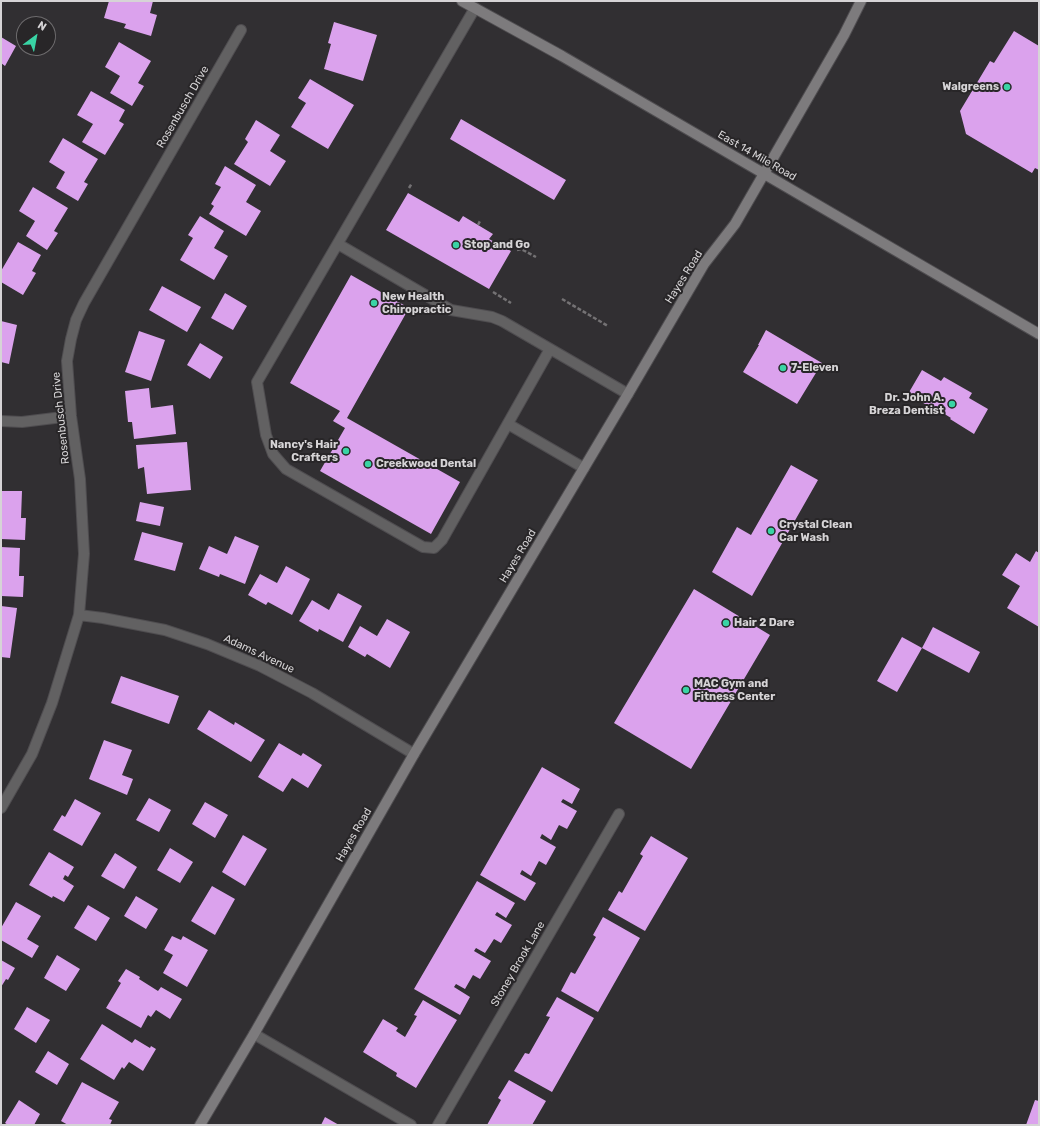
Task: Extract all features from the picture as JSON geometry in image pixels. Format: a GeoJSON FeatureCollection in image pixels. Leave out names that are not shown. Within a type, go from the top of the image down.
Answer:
{"type":"FeatureCollection","features":[{"type":"Feature","properties":{"kind":"street","name":"East 14 Mile Road"},"geometry":{"type":"LineString","coordinates":[[462,1],[562,56],[1039,334]]}},
{"type":"Feature","properties":{"kind":"street","name":"Hayes Road"},"geometry":{"type":"LineString","coordinates":[[200,1125],[254,1034],[414,754],[704,264],[735,224],[844,35],[861,1]]}},
{"type":"Feature","properties":{"kind":"street"},"geometry":{"type":"LineString","coordinates":[[475,8],[257,382],[266,435],[273,454],[286,470],[423,546],[434,548],[442,540],[550,349]]}},
{"type":"Feature","properties":{"kind":"street","name":"Rosenbusch Drive"},"geometry":{"type":"LineString","coordinates":[[1,808],[32,754],[52,703],[79,615],[84,554],[80,479],[71,416],[68,361],[71,339],[76,320],[84,303],[241,30]]}},
{"type":"Feature","properties":{"kind":"street"},"geometry":{"type":"LineString","coordinates":[[338,244],[451,310],[492,317],[502,321],[628,394]]}},
{"type":"Feature","properties":{"kind":"street"},"geometry":{"type":"LineString","coordinates":[[1,421],[22,422],[71,416]]}},
{"type":"Feature","properties":{"kind":"street"},"geometry":{"type":"LineString","coordinates":[[508,424],[584,468]]}},
{"type":"Feature","properties":{"kind":"street","name":"Adams Avenue"},"geometry":{"type":"LineString","coordinates":[[79,615],[165,630],[207,644],[253,663],[312,693],[414,754]]}},
{"type":"Feature","properties":{"kind":"street","name":"Stoney Brook Lane"},"geometry":{"type":"LineString","coordinates":[[438,1125],[618,814]]}},
{"type":"Feature","properties":{"kind":"street"},"geometry":{"type":"LineString","coordinates":[[254,1034],[411,1125]]}},
{"type":"Feature","properties":{"kind":"path"},"geometry":{"type":"LineString","coordinates":[[409,188],[412,183]]}},
{"type":"Feature","properties":{"kind":"path"},"geometry":{"type":"LineString","coordinates":[[478,225],[480,221]]}},
{"type":"Feature","properties":{"kind":"path"},"geometry":{"type":"LineString","coordinates":[[517,250],[521,249],[533,253],[536,258]]}},
{"type":"Feature","properties":{"kind":"path"},"geometry":{"type":"LineString","coordinates":[[493,292],[511,303]]}},
{"type":"Feature","properties":{"kind":"path"},"geometry":{"type":"LineString","coordinates":[[562,299],[608,326]]}},
{"type":"Feature","properties":{"kind":"building"},"geometry":{"type":"Polygon","coordinates":[[[109,1],[153,1],[150,13],[157,15],[151,36],[124,28],[126,24],[104,18],[109,1]]]}},
{"type":"Feature","properties":{"kind":"building"},"geometry":{"type":"Polygon","coordinates":[[[334,22],[377,35],[363,81],[324,69],[331,44],[328,43],[334,22]]]}},
{"type":"Feature","properties":{"kind":"building","name":"Walgreens"},"geometry":{"type":"Polygon","coordinates":[[[1014,31],[1039,46],[1039,170],[1035,168],[1032,173],[966,134],[960,111],[990,61],[994,63],[1014,31]]]}},
{"type":"Feature","properties":{"kind":"building"},"geometry":{"type":"Polygon","coordinates":[[[1,37],[16,46],[5,66],[1,63],[1,37]]]}},
{"type":"Feature","properties":{"kind":"building"},"geometry":{"type":"Polygon","coordinates":[[[119,42],[151,61],[138,83],[144,86],[132,106],[110,93],[120,76],[105,67],[119,42]]]}},
{"type":"Feature","properties":{"kind":"building"},"geometry":{"type":"Polygon","coordinates":[[[310,79],[354,105],[328,149],[291,127],[306,103],[298,98],[310,79]]]}},
{"type":"Feature","properties":{"kind":"building"},"geometry":{"type":"Polygon","coordinates":[[[91,91],[125,110],[119,121],[124,124],[105,155],[82,142],[93,124],[77,115],[91,91]]]}},
{"type":"Feature","properties":{"kind":"building"},"geometry":{"type":"Polygon","coordinates":[[[461,119],[566,180],[554,200],[450,139],[461,119]]]}},
{"type":"Feature","properties":{"kind":"building"},"geometry":{"type":"Polygon","coordinates":[[[256,120],[280,135],[270,151],[286,161],[270,186],[234,164],[248,142],[245,139],[256,120]]]}},
{"type":"Feature","properties":{"kind":"building"},"geometry":{"type":"Polygon","coordinates":[[[63,138],[98,159],[84,182],[88,184],[78,201],[56,188],[65,172],[49,162],[63,138]]]}},
{"type":"Feature","properties":{"kind":"building"},"geometry":{"type":"Polygon","coordinates":[[[225,166],[256,185],[246,202],[261,211],[246,236],[209,214],[214,206],[211,204],[221,187],[215,184],[225,166]]]}},
{"type":"Feature","properties":{"kind":"building"},"geometry":{"type":"Polygon","coordinates":[[[33,187],[68,208],[54,231],[58,233],[47,250],[26,236],[35,221],[19,211],[33,187]]]}},
{"type":"Feature","properties":{"kind":"building","name":"Stop and Go"},"geometry":{"type":"Polygon","coordinates":[[[408,193],[459,222],[463,216],[493,234],[489,239],[511,251],[489,289],[386,230],[408,193]]]}},
{"type":"Feature","properties":{"kind":"building"},"geometry":{"type":"Polygon","coordinates":[[[200,216],[224,231],[214,248],[228,256],[214,280],[180,260],[193,238],[188,235],[200,216]]]}},
{"type":"Feature","properties":{"kind":"building"},"geometry":{"type":"Polygon","coordinates":[[[18,242],[41,255],[32,271],[36,273],[23,295],[1,282],[1,271],[18,242]]]}},
{"type":"Feature","properties":{"kind":"building"},"geometry":{"type":"Polygon","coordinates":[[[351,275],[409,308],[347,418],[460,482],[431,534],[320,471],[345,428],[333,421],[340,411],[290,383],[351,275]]]}},
{"type":"Feature","properties":{"kind":"building"},"geometry":{"type":"Polygon","coordinates":[[[162,286],[201,307],[187,332],[149,310],[162,286]]]}},
{"type":"Feature","properties":{"kind":"building"},"geometry":{"type":"Polygon","coordinates":[[[225,293],[247,306],[233,330],[211,318],[225,293]]]}},
{"type":"Feature","properties":{"kind":"building"},"geometry":{"type":"Polygon","coordinates":[[[1,321],[17,325],[9,364],[1,362],[1,321]]]}},
{"type":"Feature","properties":{"kind":"building","name":"7-Eleven"},"geometry":{"type":"Polygon","coordinates":[[[766,330],[822,363],[797,404],[743,372],[766,330]]]}},
{"type":"Feature","properties":{"kind":"building"},"geometry":{"type":"Polygon","coordinates":[[[139,331],[165,340],[151,381],[125,372],[139,331]]]}},
{"type":"Feature","properties":{"kind":"building"},"geometry":{"type":"Polygon","coordinates":[[[200,343],[223,357],[210,379],[187,365],[200,343]]]}},
{"type":"Feature","properties":{"kind":"building","name":"Dr. John A. Breza Dentist"},"geometry":{"type":"Polygon","coordinates":[[[922,370],[941,381],[944,377],[972,393],[969,398],[988,409],[974,434],[943,413],[942,414],[908,394],[922,370]]]}},
{"type":"Feature","properties":{"kind":"building"},"geometry":{"type":"Polygon","coordinates":[[[149,388],[151,408],[173,405],[176,434],[134,439],[132,422],[128,422],[125,391],[149,388]]]}},
{"type":"Feature","properties":{"kind":"building"},"geometry":{"type":"Polygon","coordinates":[[[187,442],[191,490],[147,494],[144,467],[138,469],[136,445],[187,442]]]}},
{"type":"Feature","properties":{"kind":"building","name":"Crystal Clean Car Wash"},"geometry":{"type":"Polygon","coordinates":[[[791,465],[818,480],[752,596],[712,572],[737,527],[751,535],[791,465]]]}},
{"type":"Feature","properties":{"kind":"building"},"geometry":{"type":"Polygon","coordinates":[[[1,491],[22,491],[21,518],[26,518],[25,540],[1,539],[1,491]]]}},
{"type":"Feature","properties":{"kind":"building"},"geometry":{"type":"Polygon","coordinates":[[[140,502],[164,507],[160,526],[136,521],[140,502]]]}},
{"type":"Feature","properties":{"kind":"building"},"geometry":{"type":"Polygon","coordinates":[[[142,532],[183,543],[175,571],[134,560],[142,532]]]}},
{"type":"Feature","properties":{"kind":"building"},"geometry":{"type":"Polygon","coordinates":[[[235,536],[259,546],[245,584],[220,574],[219,577],[199,569],[209,546],[227,554],[235,536]]]}},
{"type":"Feature","properties":{"kind":"building"},"geometry":{"type":"Polygon","coordinates":[[[1,547],[20,548],[19,576],[24,576],[23,597],[1,596],[1,547]]]}},
{"type":"Feature","properties":{"kind":"building"},"geometry":{"type":"Polygon","coordinates":[[[1036,551],[1039,553],[1039,627],[1007,608],[1020,586],[1002,575],[1016,553],[1030,562],[1036,551]]]}},
{"type":"Feature","properties":{"kind":"building"},"geometry":{"type":"Polygon","coordinates":[[[286,566],[310,579],[292,615],[268,602],[266,605],[248,595],[260,574],[277,583],[286,566]]]}},
{"type":"Feature","properties":{"kind":"building","name":"MAC Gym and Fitness Center"},"geometry":{"type":"Polygon","coordinates":[[[694,589],[770,635],[691,769],[614,723],[694,589]]]}},
{"type":"Feature","properties":{"kind":"building"},"geometry":{"type":"Polygon","coordinates":[[[338,593],[362,606],[343,642],[319,629],[318,632],[299,621],[312,600],[329,610],[338,593]]]}},
{"type":"Feature","properties":{"kind":"building"},"geometry":{"type":"Polygon","coordinates":[[[1,606],[17,608],[10,658],[1,657],[1,606]]]}},
{"type":"Feature","properties":{"kind":"building"},"geometry":{"type":"Polygon","coordinates":[[[387,619],[410,632],[390,668],[367,654],[365,657],[348,647],[360,626],[377,636],[387,619]]]}},
{"type":"Feature","properties":{"kind":"building"},"geometry":{"type":"Polygon","coordinates":[[[933,627],[980,652],[969,673],[922,648],[933,627]]]}},
{"type":"Feature","properties":{"kind":"building"},"geometry":{"type":"Polygon","coordinates":[[[902,637],[922,648],[897,692],[877,681],[902,637]]]}},
{"type":"Feature","properties":{"kind":"building"},"geometry":{"type":"Polygon","coordinates":[[[121,676],[179,696],[169,724],[111,703],[121,676]]]}},
{"type":"Feature","properties":{"kind":"building"},"geometry":{"type":"Polygon","coordinates":[[[209,710],[234,725],[235,722],[265,740],[251,762],[197,729],[209,710]]]}},
{"type":"Feature","properties":{"kind":"building"},"geometry":{"type":"Polygon","coordinates":[[[104,740],[132,750],[122,775],[133,779],[127,795],[89,779],[104,740]]]}},
{"type":"Feature","properties":{"kind":"building"},"geometry":{"type":"Polygon","coordinates":[[[279,743],[301,756],[303,753],[322,765],[308,788],[292,778],[283,792],[258,777],[279,743]]]}},
{"type":"Feature","properties":{"kind":"building"},"geometry":{"type":"Polygon","coordinates":[[[542,767],[580,789],[572,804],[563,799],[561,802],[577,811],[567,829],[559,825],[551,840],[542,834],[540,838],[556,847],[546,865],[539,861],[531,876],[522,870],[520,874],[536,883],[525,901],[480,875],[542,767]]]}},
{"type":"Feature","properties":{"kind":"building"},"geometry":{"type":"Polygon","coordinates":[[[149,798],[171,810],[159,832],[136,820],[149,798]]]}},
{"type":"Feature","properties":{"kind":"building"},"geometry":{"type":"Polygon","coordinates":[[[75,799],[101,813],[82,846],[53,830],[62,815],[65,817],[75,799]]]}},
{"type":"Feature","properties":{"kind":"building"},"geometry":{"type":"Polygon","coordinates":[[[205,802],[228,815],[215,838],[192,824],[205,802]]]}},
{"type":"Feature","properties":{"kind":"building"},"geometry":{"type":"Polygon","coordinates":[[[243,835],[267,849],[245,886],[222,872],[243,835]]]}},
{"type":"Feature","properties":{"kind":"building"},"geometry":{"type":"Polygon","coordinates":[[[651,836],[688,858],[645,931],[608,910],[619,891],[622,893],[643,856],[640,854],[651,836]]]}},
{"type":"Feature","properties":{"kind":"building"},"geometry":{"type":"Polygon","coordinates":[[[170,848],[193,862],[180,883],[157,870],[170,848]]]}},
{"type":"Feature","properties":{"kind":"building"},"geometry":{"type":"Polygon","coordinates":[[[49,852],[74,867],[68,877],[65,875],[63,879],[74,886],[64,902],[53,896],[52,898],[29,885],[49,852]]]}},
{"type":"Feature","properties":{"kind":"building"},"geometry":{"type":"Polygon","coordinates":[[[115,853],[137,867],[124,889],[101,876],[115,853]]]}},
{"type":"Feature","properties":{"kind":"building"},"geometry":{"type":"Polygon","coordinates":[[[477,881],[515,903],[506,918],[497,912],[495,915],[512,925],[501,943],[494,939],[485,953],[476,948],[474,951],[491,961],[480,979],[473,975],[465,989],[456,984],[454,987],[470,997],[460,1015],[414,989],[477,881]]]}},
{"type":"Feature","properties":{"kind":"building"},"geometry":{"type":"Polygon","coordinates":[[[212,886],[235,899],[215,935],[191,921],[212,886]]]}},
{"type":"Feature","properties":{"kind":"building"},"geometry":{"type":"Polygon","coordinates":[[[136,896],[158,909],[146,929],[124,916],[136,896]]]}},
{"type":"Feature","properties":{"kind":"building"},"geometry":{"type":"Polygon","coordinates":[[[16,902],[41,916],[27,939],[39,946],[32,958],[1,940],[1,928],[16,902]]]}},
{"type":"Feature","properties":{"kind":"building"},"geometry":{"type":"Polygon","coordinates":[[[88,905],[110,918],[96,941],[74,928],[88,905]]]}},
{"type":"Feature","properties":{"kind":"building"},"geometry":{"type":"Polygon","coordinates":[[[603,917],[640,938],[598,1012],[561,991],[571,972],[575,974],[596,937],[593,935],[603,917]]]}},
{"type":"Feature","properties":{"kind":"building"},"geometry":{"type":"Polygon","coordinates":[[[172,936],[181,940],[183,936],[208,950],[187,987],[163,973],[173,955],[164,950],[172,936]]]}},
{"type":"Feature","properties":{"kind":"building"},"geometry":{"type":"Polygon","coordinates":[[[57,955],[80,969],[66,991],[44,978],[57,955]]]}},
{"type":"Feature","properties":{"kind":"building"},"geometry":{"type":"Polygon","coordinates":[[[1,960],[15,968],[8,980],[6,979],[1,987],[1,960]]]}},
{"type":"Feature","properties":{"kind":"building"},"geometry":{"type":"Polygon","coordinates":[[[126,969],[140,977],[139,979],[158,991],[161,987],[182,999],[170,1019],[156,1010],[151,1017],[148,1015],[141,1028],[106,1008],[121,983],[118,981],[126,969]]]}},
{"type":"Feature","properties":{"kind":"building"},"geometry":{"type":"Polygon","coordinates":[[[557,997],[594,1018],[552,1092],[514,1071],[525,1053],[529,1054],[550,1017],[546,1016],[557,997]]]}},
{"type":"Feature","properties":{"kind":"building"},"geometry":{"type":"Polygon","coordinates":[[[423,1000],[457,1020],[416,1088],[396,1076],[397,1073],[363,1052],[383,1019],[398,1028],[396,1031],[405,1037],[417,1016],[414,1015],[423,1000]]]}},
{"type":"Feature","properties":{"kind":"building"},"geometry":{"type":"Polygon","coordinates":[[[27,1007],[50,1020],[36,1043],[14,1029],[27,1007]]]}},
{"type":"Feature","properties":{"kind":"building"},"geometry":{"type":"Polygon","coordinates":[[[102,1024],[132,1043],[135,1039],[150,1048],[151,1046],[156,1049],[143,1071],[129,1062],[124,1069],[122,1067],[114,1080],[80,1059],[102,1024]]]}},
{"type":"Feature","properties":{"kind":"building"},"geometry":{"type":"Polygon","coordinates":[[[48,1051],[69,1064],[57,1085],[35,1072],[48,1051]]]}},
{"type":"Feature","properties":{"kind":"building"},"geometry":{"type":"Polygon","coordinates":[[[509,1080],[546,1101],[532,1125],[487,1125],[501,1100],[498,1098],[509,1080]]]}},
{"type":"Feature","properties":{"kind":"building"},"geometry":{"type":"Polygon","coordinates":[[[82,1082],[119,1102],[109,1119],[112,1120],[110,1125],[68,1125],[61,1121],[82,1082]]]}},
{"type":"Feature","properties":{"kind":"building"},"geometry":{"type":"Polygon","coordinates":[[[19,1100],[40,1114],[34,1125],[8,1125],[5,1123],[19,1100]]]}},
{"type":"Feature","properties":{"kind":"building"},"geometry":{"type":"Polygon","coordinates":[[[1035,1100],[1039,1101],[1039,1125],[1026,1125],[1035,1100]]]}},
{"type":"Feature","properties":{"kind":"building"},"geometry":{"type":"Polygon","coordinates":[[[325,1117],[339,1125],[321,1125],[325,1117]]]}},
{"type":"Feature","properties":{"kind":"place","name":"Walgreens"},"geometry":{"type":"Point","coordinates":[1007,87]}},
{"type":"Feature","properties":{"kind":"place","name":"Stop and Go"},"geometry":{"type":"Point","coordinates":[456,245]}},
{"type":"Feature","properties":{"kind":"place","name":"New Health Chiropractic"},"geometry":{"type":"Point","coordinates":[374,303]}},
{"type":"Feature","properties":{"kind":"place","name":"7-Eleven"},"geometry":{"type":"Point","coordinates":[783,368]}},
{"type":"Feature","properties":{"kind":"place","name":"Dr. John A. Breza Dentist"},"geometry":{"type":"Point","coordinates":[952,404]}},
{"type":"Feature","properties":{"kind":"place","name":"Nancy's Hair Crafters"},"geometry":{"type":"Point","coordinates":[346,451]}},
{"type":"Feature","properties":{"kind":"place","name":"Creekwood Dental"},"geometry":{"type":"Point","coordinates":[368,464]}},
{"type":"Feature","properties":{"kind":"place","name":"Crystal Clean Car Wash"},"geometry":{"type":"Point","coordinates":[771,531]}},
{"type":"Feature","properties":{"kind":"place","name":"Hair 2 Dare"},"geometry":{"type":"Point","coordinates":[726,623]}},
{"type":"Feature","properties":{"kind":"place","name":"MAC Gym and Fitness Center"},"geometry":{"type":"Point","coordinates":[686,690]}}]}
